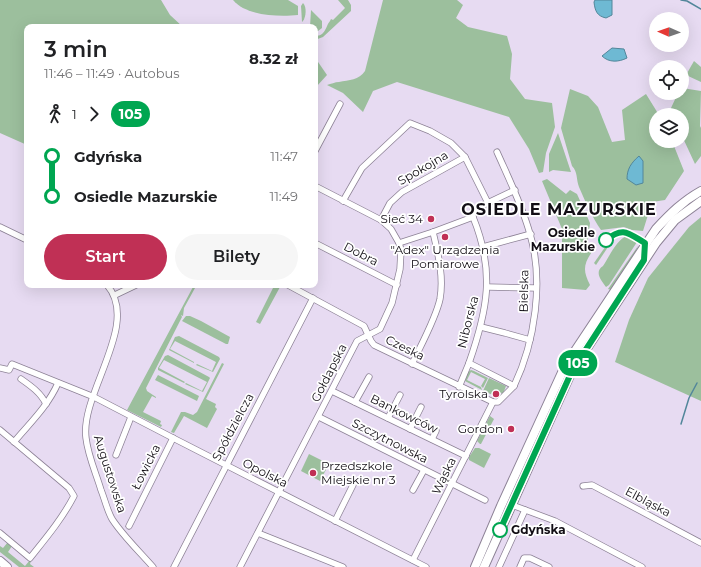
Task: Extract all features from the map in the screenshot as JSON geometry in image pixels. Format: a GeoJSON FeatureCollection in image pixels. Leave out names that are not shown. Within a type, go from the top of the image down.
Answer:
{"type":"FeatureCollection","features":[{"type":"Feature","properties":{"kind":"main road"},"geometry":{"type":"LineString","coordinates":[[484,567],[512,505],[551,407],[565,366],[649,238],[670,214],[689,198],[701,191]]}},
{"type":"Feature","properties":{"kind":"main road"},"geometry":{"type":"LineString","coordinates":[[475,567],[501,506],[551,407],[572,371],[656,242],[676,220],[701,201]]}},
{"type":"Feature","properties":{"kind":"main road"},"geometry":{"type":"LineString","coordinates":[[0,561],[7,567]]}},
{"type":"Feature","properties":{"kind":"street"},"geometry":{"type":"LineString","coordinates":[[318,145],[340,104]]}},
{"type":"Feature","properties":{"kind":"street"},"geometry":{"type":"LineString","coordinates":[[343,201],[362,168],[410,123],[430,131],[452,143],[465,157],[488,203]]}},
{"type":"Feature","properties":{"kind":"street","name":"Bielska"},"geometry":{"type":"LineString","coordinates":[[497,152],[515,190],[531,234],[536,262],[535,314],[530,340],[514,386]]}},
{"type":"Feature","properties":{"kind":"street","name":"Spokojna"},"geometry":{"type":"LineString","coordinates":[[381,220],[390,203],[402,192],[465,157]]}},
{"type":"Feature","properties":{"kind":"street"},"geometry":{"type":"LineString","coordinates":[[318,188],[381,220],[391,229],[399,242],[434,232],[473,217],[473,210],[515,190]]}},
{"type":"Feature","properties":{"kind":"street","name":"Niborska"},"geometry":{"type":"LineString","coordinates":[[459,387],[481,327],[488,287],[483,247],[473,217]]}},
{"type":"Feature","properties":{"kind":"street"},"geometry":{"type":"LineString","coordinates":[[0,227],[24,239]]}},
{"type":"Feature","properties":{"kind":"street"},"geometry":{"type":"LineString","coordinates":[[412,364],[440,299],[442,276],[434,232]]}},
{"type":"Feature","properties":{"kind":"street"},"geometry":{"type":"LineString","coordinates":[[483,247],[531,234]]}},
{"type":"Feature","properties":{"kind":"street","name":"Gołdapska"},"geometry":{"type":"LineString","coordinates":[[240,567],[357,341],[380,329],[392,303],[397,285],[401,250],[399,242]]}},
{"type":"Feature","properties":{"kind":"street","name":"Dobra"},"geometry":{"type":"LineString","coordinates":[[318,245],[397,285]]}},
{"type":"Feature","properties":{"kind":"street"},"geometry":{"type":"LineString","coordinates":[[488,287],[536,288]]}},
{"type":"Feature","properties":{"kind":"street"},"geometry":{"type":"LineString","coordinates":[[109,288],[115,295],[130,288]]}},
{"type":"Feature","properties":{"kind":"street","name":"Czeska"},"geometry":{"type":"LineString","coordinates":[[294,288],[364,326],[374,345],[493,402]]}},
{"type":"Feature","properties":{"kind":"street","name":"Augustowska"},"geometry":{"type":"LineString","coordinates":[[115,295],[118,311],[115,334],[87,421],[86,438],[111,517],[153,567]]}},
{"type":"Feature","properties":{"kind":"street","name":"Spółdzielcza"},"geometry":{"type":"LineString","coordinates":[[174,567],[313,298]]}},
{"type":"Feature","properties":{"kind":"street"},"geometry":{"type":"LineString","coordinates":[[481,327],[530,340]]}},
{"type":"Feature","properties":{"kind":"street"},"geometry":{"type":"LineString","coordinates":[[469,363],[514,386],[498,402],[493,402]]}},
{"type":"Feature","properties":{"kind":"street"},"geometry":{"type":"LineString","coordinates":[[0,368],[9,370],[12,364],[58,383],[46,404],[14,442]]}},
{"type":"Feature","properties":{"kind":"street"},"geometry":{"type":"LineString","coordinates":[[355,402],[368,377]]}},
{"type":"Feature","properties":{"kind":"street"},"geometry":{"type":"LineString","coordinates":[[21,379],[30,385],[43,398],[46,404]]}},
{"type":"Feature","properties":{"kind":"street","name":"Opolska"},"geometry":{"type":"LineString","coordinates":[[58,383],[94,396],[131,417],[226,466],[426,567]]}},
{"type":"Feature","properties":{"kind":"street","name":"Bankowców"},"geometry":{"type":"LineString","coordinates":[[332,391],[466,456]]}},
{"type":"Feature","properties":{"kind":"street"},"geometry":{"type":"LineString","coordinates":[[388,418],[400,396]]}},
{"type":"Feature","properties":{"kind":"street","name":"Wąska"},"geometry":{"type":"LineString","coordinates":[[413,560],[493,402]]}},
{"type":"Feature","properties":{"kind":"street"},"geometry":{"type":"LineString","coordinates":[[410,430],[421,407]]}},
{"type":"Feature","properties":{"kind":"street"},"geometry":{"type":"LineString","coordinates":[[116,455],[131,417]]}},
{"type":"Feature","properties":{"kind":"street","name":"Szczytnowska"},"geometry":{"type":"LineString","coordinates":[[319,417],[452,485],[485,500]]}},
{"type":"Feature","properties":{"kind":"street"},"geometry":{"type":"LineString","coordinates":[[0,430],[69,488],[74,496],[66,512],[30,558],[0,534]]}},
{"type":"Feature","properties":{"kind":"street"},"geometry":{"type":"LineString","coordinates":[[432,439],[436,431]]}},
{"type":"Feature","properties":{"kind":"street","name":"Łowicka"},"geometry":{"type":"LineString","coordinates":[[129,526],[172,438]]}},
{"type":"Feature","properties":{"kind":"street"},"geometry":{"type":"LineString","coordinates":[[413,490],[424,470]]}},
{"type":"Feature","properties":{"kind":"street"},"geometry":{"type":"LineString","coordinates":[[335,521],[353,485]]}},
{"type":"Feature","properties":{"kind":"street","name":"Elbląska"},"geometry":{"type":"LineString","coordinates":[[583,486],[592,485],[701,543]]}},
{"type":"Feature","properties":{"kind":"street"},"geometry":{"type":"LineString","coordinates":[[512,505],[555,521],[634,565],[642,567]]}},
{"type":"Feature","properties":{"kind":"street"},"geometry":{"type":"LineString","coordinates":[[499,567],[524,510]]}},
{"type":"Feature","properties":{"kind":"street"},"geometry":{"type":"LineString","coordinates":[[258,533],[344,567]]}},
{"type":"Feature","properties":{"kind":"street"},"geometry":{"type":"LineString","coordinates":[[520,567],[524,558],[530,558],[549,567]]}},
{"type":"Feature","properties":{"kind":"green space"},"geometry":{"type":"Polygon","coordinates":[[[0,0],[161,0],[170,15],[180,24],[24,24],[24,144],[0,133],[0,0]]]}},
{"type":"Feature","properties":{"kind":"green space"},"geometry":{"type":"Polygon","coordinates":[[[233,0],[288,0],[298,6],[298,15],[282,16],[254,12],[239,5],[233,0]]]}},
{"type":"Feature","properties":{"kind":"green space"},"geometry":{"type":"Polygon","coordinates":[[[338,0],[348,0],[351,5],[351,11],[323,37],[318,39],[318,36],[323,33],[331,19],[333,20],[345,8],[338,0]]]}},
{"type":"Feature","properties":{"kind":"green space"},"geometry":{"type":"Polygon","coordinates":[[[383,0],[457,0],[463,5],[456,18],[468,27],[507,36],[512,54],[510,79],[525,99],[552,103],[555,127],[546,153],[543,172],[539,173],[529,149],[509,117],[397,82],[373,91],[363,112],[343,93],[327,85],[354,79],[363,74],[365,71],[383,0]]]}},
{"type":"Feature","properties":{"kind":"green space"},"geometry":{"type":"Polygon","coordinates":[[[303,3],[306,12],[302,22],[301,6],[303,3]]]}},
{"type":"Feature","properties":{"kind":"green space"},"geometry":{"type":"Polygon","coordinates":[[[311,10],[322,21],[322,28],[318,31],[318,24],[310,24],[311,10]]]}},
{"type":"Feature","properties":{"kind":"green space"},"geometry":{"type":"Polygon","coordinates":[[[694,61],[701,67],[701,82],[689,76],[689,70],[694,61]]]}},
{"type":"Feature","properties":{"kind":"green space"},"geometry":{"type":"Polygon","coordinates":[[[318,62],[327,75],[318,85],[318,62]]]}},
{"type":"Feature","properties":{"kind":"green space"},"geometry":{"type":"Polygon","coordinates":[[[570,89],[588,96],[598,107],[612,142],[625,140],[622,110],[646,94],[655,108],[649,108],[649,148],[675,148],[684,171],[665,200],[652,202],[643,231],[632,230],[624,227],[601,230],[579,187],[576,173],[572,166],[561,128],[570,89]]]}},
{"type":"Feature","properties":{"kind":"green space"},"geometry":{"type":"Polygon","coordinates":[[[689,89],[701,91],[701,156],[695,164],[688,148],[689,148],[689,108],[671,108],[675,100],[689,100],[689,89]]]}},
{"type":"Feature","properties":{"kind":"green space"},"geometry":{"type":"Polygon","coordinates":[[[558,133],[571,172],[553,170],[549,172],[549,154],[558,133]]]}},
{"type":"Feature","properties":{"kind":"green space"},"geometry":{"type":"Polygon","coordinates":[[[547,179],[566,194],[570,190],[577,194],[590,223],[587,246],[593,250],[585,267],[590,285],[586,290],[562,288],[562,229],[542,181],[547,179]]]}},
{"type":"Feature","properties":{"kind":"green space"},"geometry":{"type":"Polygon","coordinates":[[[701,217],[701,401],[615,362],[629,320],[648,278],[689,227],[701,217]]]}},
{"type":"Feature","properties":{"kind":"green space"},"geometry":{"type":"Polygon","coordinates":[[[627,236],[637,242],[609,285],[606,287],[599,276],[600,268],[603,266],[617,244],[627,236]]]}},
{"type":"Feature","properties":{"kind":"green space"},"geometry":{"type":"Polygon","coordinates":[[[610,240],[612,241],[596,265],[594,263],[610,240]]]}},
{"type":"Feature","properties":{"kind":"green space"},"geometry":{"type":"Polygon","coordinates":[[[638,246],[634,256],[611,290],[608,289],[638,246]]]}},
{"type":"Feature","properties":{"kind":"green space"},"geometry":{"type":"Polygon","coordinates":[[[192,288],[195,288],[184,308],[183,316],[181,315],[182,317],[146,388],[147,391],[156,398],[152,396],[143,412],[161,421],[161,427],[127,410],[192,288]]]}},
{"type":"Feature","properties":{"kind":"green space"},"geometry":{"type":"Polygon","coordinates":[[[273,288],[279,288],[260,324],[256,322],[273,288]]]}},
{"type":"Feature","properties":{"kind":"green space"},"geometry":{"type":"Polygon","coordinates":[[[186,316],[190,316],[201,321],[230,337],[228,344],[182,321],[186,316]]]}},
{"type":"Feature","properties":{"kind":"green space"},"geometry":{"type":"Polygon","coordinates":[[[179,336],[219,357],[220,359],[213,372],[196,365],[197,364],[212,371],[216,362],[175,341],[170,349],[194,363],[169,350],[175,337],[179,336]]]}},
{"type":"Feature","properties":{"kind":"green space"},"geometry":{"type":"Polygon","coordinates":[[[168,355],[210,378],[203,392],[185,384],[186,383],[202,391],[207,382],[164,360],[159,368],[185,382],[184,383],[158,370],[158,368],[165,356],[168,355]]]}},
{"type":"Feature","properties":{"kind":"green space"},"geometry":{"type":"Polygon","coordinates":[[[222,363],[224,364],[206,399],[216,404],[215,407],[217,409],[207,428],[184,416],[174,433],[171,432],[181,412],[193,415],[197,412],[222,363]]]}},
{"type":"Feature","properties":{"kind":"green space"},"geometry":{"type":"Polygon","coordinates":[[[471,370],[488,378],[483,388],[481,386],[485,379],[471,372],[467,380],[481,387],[482,390],[465,381],[468,372],[471,370]]]}},
{"type":"Feature","properties":{"kind":"green space"},"geometry":{"type":"Polygon","coordinates":[[[158,375],[199,396],[197,401],[155,380],[158,375]]]}},
{"type":"Feature","properties":{"kind":"green space"},"geometry":{"type":"Polygon","coordinates":[[[489,378],[506,386],[503,394],[495,390],[493,395],[483,391],[489,378]]]}},
{"type":"Feature","properties":{"kind":"green space"},"geometry":{"type":"Polygon","coordinates":[[[549,406],[552,408],[515,489],[513,488],[549,406]]]}},
{"type":"Feature","properties":{"kind":"green space"},"geometry":{"type":"Polygon","coordinates":[[[490,416],[494,419],[480,444],[477,441],[490,416]]]}},
{"type":"Feature","properties":{"kind":"green space"},"geometry":{"type":"Polygon","coordinates":[[[475,448],[479,448],[491,454],[484,468],[469,460],[469,457],[475,448]]]}},
{"type":"Feature","properties":{"kind":"green space"},"geometry":{"type":"Polygon","coordinates":[[[309,454],[329,464],[320,481],[301,471],[309,454]]]}},
{"type":"Feature","properties":{"kind":"green space"},"geometry":{"type":"Polygon","coordinates":[[[511,491],[514,492],[481,567],[479,567],[511,491]]]}},
{"type":"Feature","properties":{"kind":"green space"},"geometry":{"type":"Polygon","coordinates":[[[8,542],[12,546],[8,552],[25,566],[30,560],[30,564],[34,567],[19,567],[0,552],[0,546],[3,548],[8,542]]]}},
{"type":"Feature","properties":{"kind":"water"},"geometry":{"type":"Polygon","coordinates":[[[595,0],[612,0],[612,15],[606,18],[597,13],[594,2],[595,0]]]}},
{"type":"Feature","properties":{"kind":"water"},"geometry":{"type":"Polygon","coordinates":[[[612,48],[624,49],[627,58],[614,61],[608,60],[602,56],[612,48]]]}},
{"type":"Feature","properties":{"kind":"water"},"geometry":{"type":"Polygon","coordinates":[[[639,156],[643,161],[643,183],[636,185],[627,179],[627,175],[630,166],[639,156]]]}},
{"type":"Feature","properties":{"kind":"waterway"},"geometry":{"type":"LineString","coordinates":[[681,0],[687,1],[701,9]]}},
{"type":"Feature","properties":{"kind":"waterway"},"geometry":{"type":"LineString","coordinates":[[681,424],[689,398],[697,383]]}},
{"type":"Feature","properties":{"kind":"bus line","name":"105"},"geometry":{"type":"LineString","coordinates":[[500,530],[572,371],[644,260],[645,243],[629,234],[621,231],[606,240]]}},
{"type":"Feature","properties":{"kind":"place","name":"Sieć 34"},"geometry":{"type":"Point","coordinates":[431,219]}},
{"type":"Feature","properties":{"kind":"place","name":"\"Adex\" Urządzenia Pomiarowe"},"geometry":{"type":"Point","coordinates":[445,237]}},
{"type":"Feature","properties":{"kind":"place","name":"Osiedle Mazurskie"},"geometry":{"type":"Point","coordinates":[606,240]}},
{"type":"Feature","properties":{"kind":"place","name":"Tyrolska"},"geometry":{"type":"Point","coordinates":[496,394]}},
{"type":"Feature","properties":{"kind":"place","name":"Gordon"},"geometry":{"type":"Point","coordinates":[511,429]}},
{"type":"Feature","properties":{"kind":"place","name":"Przedszkole Miejskie nr 3"},"geometry":{"type":"Point","coordinates":[313,473]}},
{"type":"Feature","properties":{"kind":"place","name":"Gdyńska"},"geometry":{"type":"Point","coordinates":[500,530]}},
{"type":"Feature","properties":{"kind":"district","name":"OSIEDLE MAZURSKIE"},"geometry":{"type":"Point","coordinates":[559,209]}}]}
